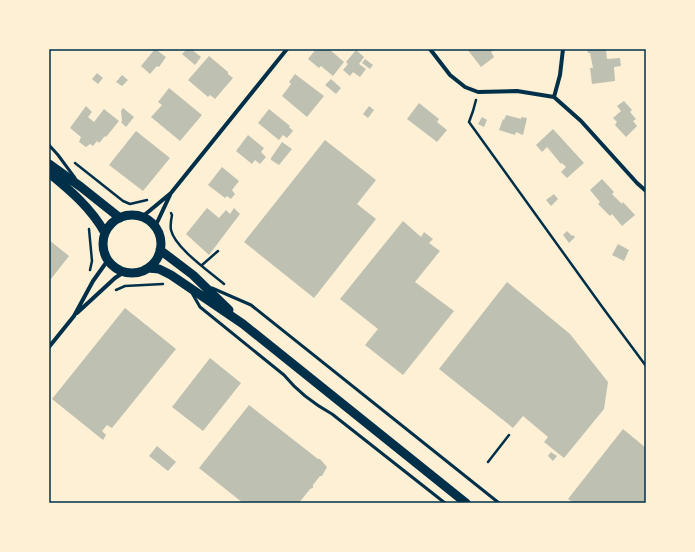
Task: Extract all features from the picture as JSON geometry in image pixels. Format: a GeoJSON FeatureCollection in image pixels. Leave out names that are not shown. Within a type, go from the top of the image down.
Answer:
{"type":"FeatureCollection","features":[{"type":"Feature","properties":{"kind":"main road"},"geometry":{"type":"LineString","coordinates":[[49,164],[120,218]]}},
{"type":"Feature","properties":{"kind":"main road"},"geometry":{"type":"LineString","coordinates":[[49,173],[88,207],[105,233]]}},
{"type":"Feature","properties":{"kind":"main road"},"geometry":{"type":"LineString","coordinates":[[127,215],[142,217],[150,221],[159,234],[160,250],[153,263],[148,268],[140,272],[124,272],[115,268],[108,260],[104,252],[103,242],[105,233],[113,221],[120,218],[127,215]]}},
{"type":"Feature","properties":{"kind":"main road"},"geometry":{"type":"LineString","coordinates":[[160,250],[206,285],[243,324]]}},
{"type":"Feature","properties":{"kind":"main road"},"geometry":{"type":"LineString","coordinates":[[148,268],[165,272],[243,324],[466,503]]}},
{"type":"Feature","properties":{"kind":"street"},"geometry":{"type":"LineString","coordinates":[[155,227],[172,193],[287,49]]}},
{"type":"Feature","properties":{"kind":"street"},"geometry":{"type":"LineString","coordinates":[[430,49],[450,76],[465,87],[478,92],[517,91],[554,97],[581,121],[646,191]]}},
{"type":"Feature","properties":{"kind":"street"},"geometry":{"type":"LineString","coordinates":[[554,97],[560,75],[563,49]]}},
{"type":"Feature","properties":{"kind":"street"},"geometry":{"type":"LineString","coordinates":[[142,217],[172,193]]}},
{"type":"Feature","properties":{"kind":"street"},"geometry":{"type":"LineString","coordinates":[[74,316],[93,281],[108,260]]}},
{"type":"Feature","properties":{"kind":"street"},"geometry":{"type":"LineString","coordinates":[[49,347],[74,316],[115,278],[124,272]]}},
{"type":"Feature","properties":{"kind":"lane"},"geometry":{"type":"LineString","coordinates":[[49,145],[81,187]]}},
{"type":"Feature","properties":{"kind":"lane"},"geometry":{"type":"LineString","coordinates":[[206,285],[251,305],[499,503]]}},
{"type":"Feature","properties":{"kind":"lane"},"geometry":{"type":"LineString","coordinates":[[190,288],[200,308],[284,375],[293,386],[321,408],[332,414],[445,503]]}},
{"type":"Feature","properties":{"kind":"path"},"geometry":{"type":"LineString","coordinates":[[476,99],[474,111],[469,122],[646,366]]}},
{"type":"Feature","properties":{"kind":"path"},"geometry":{"type":"LineString","coordinates":[[58,155],[72,161],[123,201],[130,204],[149,200]]}},
{"type":"Feature","properties":{"kind":"path"},"geometry":{"type":"LineString","coordinates":[[169,212],[172,215],[171,232],[176,241],[234,292],[240,300]]}},
{"type":"Feature","properties":{"kind":"path"},"geometry":{"type":"LineString","coordinates":[[88,276],[92,261],[91,236],[89,227]]}},
{"type":"Feature","properties":{"kind":"path"},"geometry":{"type":"LineString","coordinates":[[202,265],[218,250]]}},
{"type":"Feature","properties":{"kind":"path"},"geometry":{"type":"LineString","coordinates":[[114,292],[125,286],[166,284]]}},
{"type":"Feature","properties":{"kind":"path"},"geometry":{"type":"LineString","coordinates":[[488,462],[509,435]]}},
{"type":"Feature","properties":{"kind":"building"},"geometry":{"type":"Polygon","coordinates":[[[155,49],[166,57],[159,67],[157,66],[150,74],[141,66],[155,49]]]}},
{"type":"Feature","properties":{"kind":"building"},"geometry":{"type":"Polygon","coordinates":[[[187,49],[191,49],[201,57],[195,65],[182,54],[187,49]]]}},
{"type":"Feature","properties":{"kind":"building"},"geometry":{"type":"Polygon","coordinates":[[[316,49],[329,49],[344,62],[333,76],[321,66],[319,68],[308,59],[316,49]]]}},
{"type":"Feature","properties":{"kind":"building"},"geometry":{"type":"Polygon","coordinates":[[[467,49],[495,49],[491,52],[494,57],[481,67],[467,49]]]}},
{"type":"Feature","properties":{"kind":"building"},"geometry":{"type":"Polygon","coordinates":[[[587,49],[604,49],[606,50],[607,59],[620,58],[621,66],[614,67],[615,81],[592,84],[590,68],[593,68],[590,53],[588,53],[587,49]]]}},
{"type":"Feature","properties":{"kind":"building"},"geometry":{"type":"Polygon","coordinates":[[[356,50],[364,57],[359,64],[366,69],[360,77],[353,72],[350,76],[343,70],[348,64],[346,62],[356,50]]]}},
{"type":"Feature","properties":{"kind":"building"},"geometry":{"type":"Polygon","coordinates":[[[209,56],[233,78],[215,99],[210,95],[208,97],[188,80],[209,56]]]}},
{"type":"Feature","properties":{"kind":"building"},"geometry":{"type":"Polygon","coordinates":[[[365,59],[373,65],[370,69],[362,63],[365,59]]]}},
{"type":"Feature","properties":{"kind":"building"},"geometry":{"type":"Polygon","coordinates":[[[97,73],[103,78],[98,84],[92,79],[97,73]]]}},
{"type":"Feature","properties":{"kind":"building"},"geometry":{"type":"Polygon","coordinates":[[[295,74],[324,96],[307,117],[282,96],[291,84],[289,82],[295,74]]]}},
{"type":"Feature","properties":{"kind":"building"},"geometry":{"type":"Polygon","coordinates":[[[122,75],[128,80],[122,86],[116,82],[122,75]]]}},
{"type":"Feature","properties":{"kind":"building"},"geometry":{"type":"Polygon","coordinates":[[[331,79],[341,88],[336,94],[325,85],[331,79]]]}},
{"type":"Feature","properties":{"kind":"building"},"geometry":{"type":"Polygon","coordinates":[[[169,88],[202,115],[180,141],[151,117],[162,105],[158,102],[169,88]]]}},
{"type":"Feature","properties":{"kind":"building"},"geometry":{"type":"Polygon","coordinates":[[[624,101],[632,110],[630,112],[636,119],[633,121],[637,126],[626,137],[615,125],[617,122],[613,118],[621,111],[617,106],[624,101]]]}},
{"type":"Feature","properties":{"kind":"building"},"geometry":{"type":"Polygon","coordinates":[[[419,103],[439,119],[437,122],[447,130],[437,142],[407,119],[419,103]]]}},
{"type":"Feature","properties":{"kind":"building"},"geometry":{"type":"Polygon","coordinates":[[[86,106],[92,112],[88,117],[94,122],[104,109],[119,121],[99,143],[97,141],[93,146],[90,144],[86,147],[79,142],[81,137],[70,128],[86,106]]]}},
{"type":"Feature","properties":{"kind":"building"},"geometry":{"type":"Polygon","coordinates":[[[369,106],[374,110],[368,118],[363,114],[369,106]]]}},
{"type":"Feature","properties":{"kind":"building"},"geometry":{"type":"Polygon","coordinates":[[[123,108],[134,117],[126,127],[121,122],[121,111],[123,108]]]}},
{"type":"Feature","properties":{"kind":"building"},"geometry":{"type":"Polygon","coordinates":[[[269,109],[290,126],[289,127],[293,131],[287,138],[283,135],[279,140],[258,123],[269,109]]]}},
{"type":"Feature","properties":{"kind":"building"},"geometry":{"type":"Polygon","coordinates":[[[506,115],[521,119],[521,117],[527,118],[523,135],[516,132],[515,135],[499,130],[506,115]]]}},
{"type":"Feature","properties":{"kind":"building"},"geometry":{"type":"Polygon","coordinates":[[[482,117],[487,120],[484,127],[478,124],[482,117]]]}},
{"type":"Feature","properties":{"kind":"building"},"geometry":{"type":"Polygon","coordinates":[[[553,129],[584,163],[567,178],[561,172],[566,167],[562,163],[561,164],[547,147],[542,152],[536,145],[553,129]]]}},
{"type":"Feature","properties":{"kind":"building"},"geometry":{"type":"Polygon","coordinates":[[[136,131],[170,158],[143,191],[109,165],[136,131]]]}},
{"type":"Feature","properties":{"kind":"building"},"geometry":{"type":"Polygon","coordinates":[[[248,135],[264,148],[261,152],[266,157],[260,164],[255,160],[252,164],[236,151],[248,135]]]}},
{"type":"Feature","properties":{"kind":"building"},"geometry":{"type":"Polygon","coordinates":[[[325,140],[376,180],[357,204],[376,219],[314,298],[244,242],[325,140]]]}},
{"type":"Feature","properties":{"kind":"building"},"geometry":{"type":"Polygon","coordinates":[[[282,142],[292,149],[279,165],[271,160],[271,158],[282,142]]]}},
{"type":"Feature","properties":{"kind":"building"},"geometry":{"type":"Polygon","coordinates":[[[222,167],[239,181],[232,190],[235,194],[231,199],[227,196],[225,198],[208,185],[222,167]]]}},
{"type":"Feature","properties":{"kind":"building"},"geometry":{"type":"Polygon","coordinates":[[[602,179],[614,192],[612,194],[622,204],[623,202],[635,215],[622,226],[612,214],[610,216],[598,204],[600,202],[590,190],[602,179]]]}},
{"type":"Feature","properties":{"kind":"building"},"geometry":{"type":"Polygon","coordinates":[[[554,194],[558,199],[551,206],[546,200],[554,194]]]}},
{"type":"Feature","properties":{"kind":"building"},"geometry":{"type":"Polygon","coordinates":[[[207,208],[219,218],[226,210],[230,214],[234,208],[240,214],[209,255],[186,234],[207,208]]]}},
{"type":"Feature","properties":{"kind":"building"},"geometry":{"type":"Polygon","coordinates":[[[403,221],[421,237],[424,232],[433,239],[429,243],[440,251],[415,282],[454,311],[403,375],[365,345],[378,329],[340,299],[403,221]]]}},
{"type":"Feature","properties":{"kind":"building"},"geometry":{"type":"Polygon","coordinates":[[[567,231],[575,237],[569,243],[563,235],[567,231]]]}},
{"type":"Feature","properties":{"kind":"building"},"geometry":{"type":"Polygon","coordinates":[[[49,240],[69,256],[51,279],[49,277],[49,240]]]}},
{"type":"Feature","properties":{"kind":"building"},"geometry":{"type":"Polygon","coordinates":[[[618,244],[629,250],[624,261],[612,255],[618,244]]]}},
{"type":"Feature","properties":{"kind":"building"},"geometry":{"type":"Polygon","coordinates":[[[507,282],[570,334],[608,382],[604,409],[564,458],[544,442],[548,437],[523,416],[513,428],[439,369],[507,282]]]}},
{"type":"Feature","properties":{"kind":"building"},"geometry":{"type":"Polygon","coordinates":[[[125,308],[176,349],[112,428],[107,425],[102,431],[106,435],[103,440],[52,399],[125,308]]]}},
{"type":"Feature","properties":{"kind":"building"},"geometry":{"type":"Polygon","coordinates":[[[210,358],[241,383],[203,431],[172,407],[210,358]]]}},
{"type":"Feature","properties":{"kind":"building"},"geometry":{"type":"Polygon","coordinates":[[[249,405],[318,459],[320,459],[327,467],[322,476],[320,476],[313,485],[313,488],[310,489],[299,503],[243,503],[199,468],[249,405]]]}},
{"type":"Feature","properties":{"kind":"building"},"geometry":{"type":"Polygon","coordinates":[[[623,429],[646,448],[646,503],[574,503],[568,499],[623,429]]]}},
{"type":"Feature","properties":{"kind":"building"},"geometry":{"type":"Polygon","coordinates":[[[157,446],[176,462],[168,471],[149,456],[157,446]]]}},
{"type":"Feature","properties":{"kind":"building"},"geometry":{"type":"Polygon","coordinates":[[[551,452],[557,456],[553,461],[548,456],[551,452]]]}}]}
